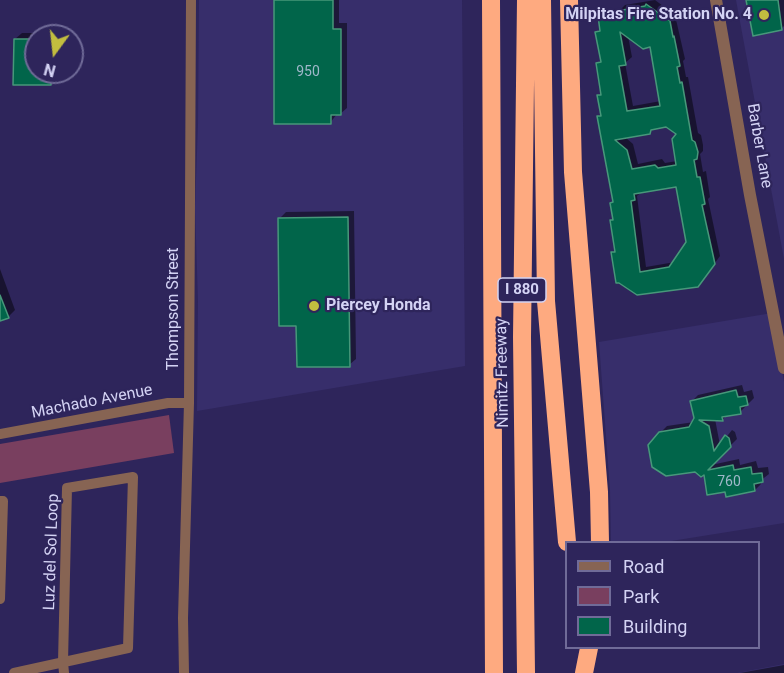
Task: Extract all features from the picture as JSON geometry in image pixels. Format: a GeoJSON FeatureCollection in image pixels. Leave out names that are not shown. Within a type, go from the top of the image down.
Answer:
{"type":"FeatureCollection","features":[{"type":"Feature","properties":{"kind":"highway","name":"Nimitz Freeway"},"geometry":{"type":"LineString","coordinates":[[491,0],[494,673]]}},
{"type":"Feature","properties":{"kind":"highway","name":"Nimitz Freeway"},"geometry":{"type":"LineString","coordinates":[[526,0],[522,337],[526,673]]}},
{"type":"Feature","properties":{"kind":"highway"},"geometry":{"type":"LineString","coordinates":[[542,0],[546,301],[567,541]]}},
{"type":"Feature","properties":{"kind":"highway"},"geometry":{"type":"LineString","coordinates":[[569,0],[573,172],[599,492],[600,541]]}},
{"type":"Feature","properties":{"kind":"highway"},"geometry":{"type":"LineString","coordinates":[[575,649],[577,673]]}},
{"type":"Feature","properties":{"kind":"highway"},"geometry":{"type":"LineString","coordinates":[[584,673],[589,649]]}},
{"type":"Feature","properties":{"kind":"street","name":"Thompson Street"},"geometry":{"type":"LineString","coordinates":[[184,673],[183,618],[189,403],[191,0]]}},
{"type":"Feature","properties":{"kind":"street","name":"Barber Lane"},"geometry":{"type":"LineString","coordinates":[[716,0],[750,195],[784,368]]}},
{"type":"Feature","properties":{"kind":"street","name":"Machado Avenue"},"geometry":{"type":"LineString","coordinates":[[0,434],[168,403],[189,403]]}},
{"type":"Feature","properties":{"kind":"street","name":"Luz del Sol Loop"},"geometry":{"type":"LineString","coordinates":[[133,477],[128,648],[64,668],[67,488],[133,477]]}},
{"type":"Feature","properties":{"kind":"street"},"geometry":{"type":"LineString","coordinates":[[0,501],[3,501],[0,599]]}},
{"type":"Feature","properties":{"kind":"street"},"geometry":{"type":"LineString","coordinates":[[14,673],[64,668]]}},
{"type":"Feature","properties":{"kind":"shaded area"},"geometry":{"type":"Polygon","coordinates":[[[199,0],[462,0],[465,366],[197,411],[198,301],[195,208],[199,0]]]}},
{"type":"Feature","properties":{"kind":"shaded area"},"geometry":{"type":"Polygon","coordinates":[[[736,0],[784,0],[784,259],[736,0]]]}},
{"type":"Feature","properties":{"kind":"shaded area"},"geometry":{"type":"Polygon","coordinates":[[[772,313],[784,382],[784,523],[671,541],[611,541],[610,490],[599,342],[772,313]]]}},
{"type":"Feature","properties":{"kind":"shaded area"},"geometry":{"type":"Polygon","coordinates":[[[784,664],[784,673],[737,673],[784,664]]]}},
{"type":"Feature","properties":{"kind":"green space"},"geometry":{"type":"Polygon","coordinates":[[[169,415],[174,453],[0,483],[0,444],[169,415]]]}},
{"type":"Feature","properties":{"kind":"building"},"geometry":{"type":"Polygon","coordinates":[[[274,0],[333,0],[333,29],[341,29],[341,115],[331,115],[331,124],[274,124],[274,0]]]}},
{"type":"Feature","properties":{"kind":"building","name":"Milpitas Fire Station No. 4"},"geometry":{"type":"Polygon","coordinates":[[[746,0],[778,0],[782,30],[753,36],[746,0]]]}},
{"type":"Feature","properties":{"kind":"building"},"geometry":{"type":"Polygon","coordinates":[[[646,4],[670,21],[692,140],[698,152],[697,159],[694,160],[697,177],[700,177],[705,204],[702,205],[715,264],[698,287],[637,295],[616,283],[611,252],[615,252],[610,220],[613,220],[610,203],[613,202],[597,116],[601,116],[597,95],[601,95],[596,63],[601,62],[595,32],[600,31],[598,16],[646,4]],[[620,32],[626,65],[619,66],[627,111],[660,106],[650,47],[643,49],[620,32]],[[666,127],[651,130],[650,134],[615,140],[627,150],[632,169],[655,165],[658,168],[676,165],[672,139],[676,134],[666,127]],[[676,187],[634,194],[635,200],[631,201],[640,272],[669,267],[686,242],[676,187]]]}},
{"type":"Feature","properties":{"kind":"building"},"geometry":{"type":"Polygon","coordinates":[[[14,39],[24,39],[24,84],[51,85],[13,85],[14,39]]]}},
{"type":"Feature","properties":{"kind":"building","name":"Piercey Honda"},"geometry":{"type":"Polygon","coordinates":[[[348,217],[350,367],[297,367],[296,326],[279,326],[278,218],[348,217]]]}},
{"type":"Feature","properties":{"kind":"building"},"geometry":{"type":"Polygon","coordinates":[[[0,295],[9,318],[0,321],[0,295]]]}},
{"type":"Feature","properties":{"kind":"building"},"geometry":{"type":"Polygon","coordinates":[[[736,390],[738,397],[746,396],[748,405],[740,407],[741,414],[722,417],[723,421],[699,420],[709,426],[714,451],[725,435],[729,438],[731,447],[708,470],[733,465],[734,470],[751,467],[752,474],[762,473],[763,482],[754,484],[755,491],[726,497],[725,492],[707,495],[704,475],[701,477],[695,472],[666,476],[652,467],[648,445],[659,432],[689,427],[694,418],[690,401],[736,390]]]}},
{"type":"Feature","properties":{"kind":"place","name":"Milpitas Fire Station No. 4"},"geometry":{"type":"Point","coordinates":[764,15]}},
{"type":"Feature","properties":{"kind":"place","name":"Piercey Honda"},"geometry":{"type":"Point","coordinates":[314,306]}}]}
